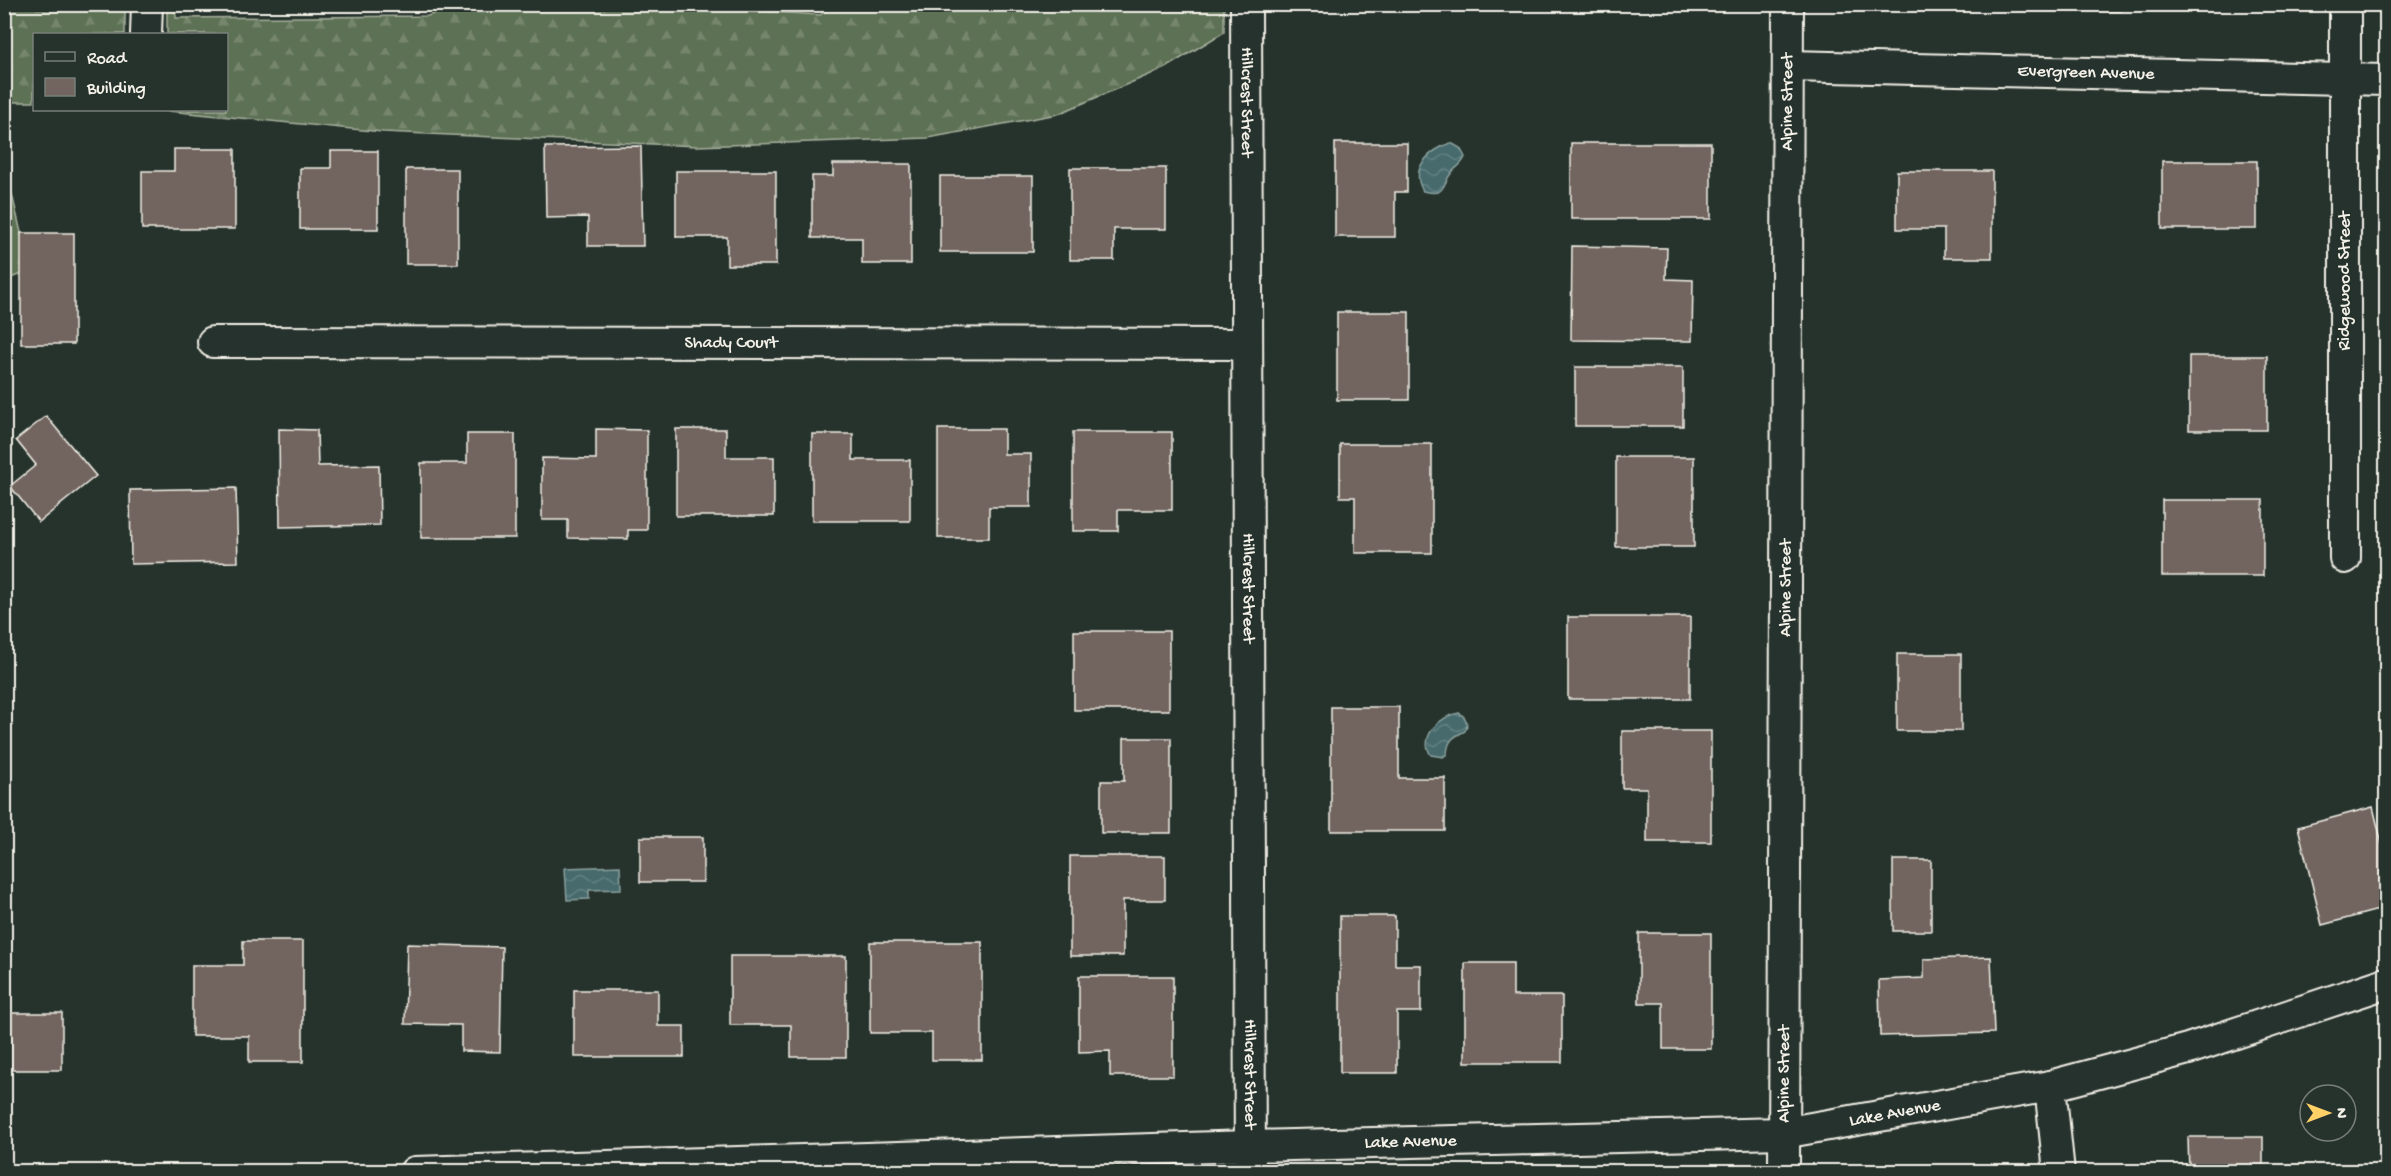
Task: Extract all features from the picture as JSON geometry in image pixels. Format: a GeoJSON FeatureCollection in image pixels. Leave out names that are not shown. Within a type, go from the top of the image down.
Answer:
{"type":"FeatureCollection","features":[{"type":"Feature","properties":{"kind":"street"},"geometry":{"type":"LineString","coordinates":[[146,33],[147,4]]}},
{"type":"Feature","properties":{"kind":"street","name":"Hillcrest Street"},"geometry":{"type":"LineString","coordinates":[[1246,4],[1250,1159]]}},
{"type":"Feature","properties":{"kind":"street","name":"Alpine Street"},"geometry":{"type":"LineString","coordinates":[[1784,1172],[1788,4]]}},
{"type":"Feature","properties":{"kind":"street","name":"Ridgewood Street"},"geometry":{"type":"LineString","coordinates":[[2345,4],[2345,558]]}},
{"type":"Feature","properties":{"kind":"street","name":"Evergreen Avenue"},"geometry":{"type":"LineString","coordinates":[[1788,66],[2386,80]]}},
{"type":"Feature","properties":{"kind":"street","name":"Shady Court"},"geometry":{"type":"LineString","coordinates":[[213,342],[1246,344]]}},
{"type":"Feature","properties":{"kind":"street","name":"Lake Avenue"},"geometry":{"type":"LineString","coordinates":[[415,1172],[1250,1159],[1783,1133],[2050,1086],[2188,1049],[2386,984]]}},
{"type":"Feature","properties":{"kind":"street"},"geometry":{"type":"LineString","coordinates":[[2050,1086],[2059,1172]]}},
{"type":"Feature","properties":{"kind":"green space"},"geometry":{"type":"Polygon","coordinates":[[[703,4],[713,8],[820,15],[836,4],[1224,4],[1224,32],[1165,68],[1058,114],[928,138],[697,146],[383,132],[168,111],[228,111],[228,33],[167,33],[167,5],[175,5],[176,18],[428,16],[454,5],[703,4]]]}},
{"type":"Feature","properties":{"kind":"green space"},"geometry":{"type":"Polygon","coordinates":[[[4,5],[125,5],[125,33],[33,33],[33,102],[5,102],[4,5]]]}},
{"type":"Feature","properties":{"kind":"green space"},"geometry":{"type":"Polygon","coordinates":[[[4,160],[30,271],[5,280],[4,280],[4,160]]]}},
{"type":"Feature","properties":{"kind":"water"},"geometry":{"type":"Polygon","coordinates":[[[1451,143],[1460,148],[1465,157],[1464,160],[1452,172],[1440,191],[1423,191],[1419,183],[1419,175],[1424,161],[1436,150],[1451,143]]]}},
{"type":"Feature","properties":{"kind":"water"},"geometry":{"type":"Polygon","coordinates":[[[1459,713],[1466,721],[1465,731],[1452,739],[1447,754],[1443,757],[1431,755],[1427,741],[1433,728],[1445,718],[1459,713]]]}},
{"type":"Feature","properties":{"kind":"water"},"geometry":{"type":"Polygon","coordinates":[[[620,866],[621,889],[589,890],[589,899],[567,900],[565,868],[620,866]]]}},
{"type":"Feature","properties":{"kind":"building"},"geometry":{"type":"Polygon","coordinates":[[[2077,4],[2120,4],[2120,11],[2077,11],[2077,4]]]}},
{"type":"Feature","properties":{"kind":"building"},"geometry":{"type":"Polygon","coordinates":[[[1335,143],[1407,143],[1407,192],[1395,192],[1395,237],[1335,237],[1335,143]]]}},
{"type":"Feature","properties":{"kind":"building"},"geometry":{"type":"Polygon","coordinates":[[[1571,143],[1711,143],[1711,219],[1571,219],[1571,143]]]}},
{"type":"Feature","properties":{"kind":"building"},"geometry":{"type":"Polygon","coordinates":[[[641,146],[643,246],[588,246],[588,217],[546,218],[545,147],[641,146]]]}},
{"type":"Feature","properties":{"kind":"building"},"geometry":{"type":"Polygon","coordinates":[[[174,149],[235,149],[235,229],[142,229],[142,171],[174,171],[174,149]]]}},
{"type":"Feature","properties":{"kind":"building"},"geometry":{"type":"Polygon","coordinates":[[[331,151],[378,151],[378,229],[300,229],[300,168],[331,168],[331,151]]]}},
{"type":"Feature","properties":{"kind":"building"},"geometry":{"type":"Polygon","coordinates":[[[2162,161],[2257,161],[2257,229],[2162,229],[2162,161]]]}},
{"type":"Feature","properties":{"kind":"building"},"geometry":{"type":"Polygon","coordinates":[[[833,164],[911,164],[911,264],[862,264],[862,238],[812,238],[812,176],[833,176],[833,164]]]}},
{"type":"Feature","properties":{"kind":"building"},"geometry":{"type":"Polygon","coordinates":[[[1070,168],[1166,168],[1166,229],[1114,229],[1114,260],[1070,260],[1070,168]]]}},
{"type":"Feature","properties":{"kind":"building"},"geometry":{"type":"Polygon","coordinates":[[[406,169],[458,169],[458,264],[406,264],[406,169]]]}},
{"type":"Feature","properties":{"kind":"building"},"geometry":{"type":"Polygon","coordinates":[[[676,171],[776,171],[776,265],[727,265],[727,237],[676,237],[676,171]]]}},
{"type":"Feature","properties":{"kind":"building"},"geometry":{"type":"Polygon","coordinates":[[[1897,171],[1992,171],[1992,258],[1944,258],[1944,229],[1897,229],[1897,171]]]}},
{"type":"Feature","properties":{"kind":"building"},"geometry":{"type":"Polygon","coordinates":[[[940,176],[1033,176],[1033,252],[940,252],[940,176]]]}},
{"type":"Feature","properties":{"kind":"building"},"geometry":{"type":"Polygon","coordinates":[[[21,233],[74,233],[74,344],[21,344],[21,233]]]}},
{"type":"Feature","properties":{"kind":"building"},"geometry":{"type":"Polygon","coordinates":[[[1572,246],[1667,248],[1666,279],[1693,280],[1692,341],[1571,340],[1572,246]]]}},
{"type":"Feature","properties":{"kind":"building"},"geometry":{"type":"Polygon","coordinates":[[[1337,312],[1409,312],[1409,400],[1337,400],[1337,312]]]}},
{"type":"Feature","properties":{"kind":"building"},"geometry":{"type":"Polygon","coordinates":[[[2189,356],[2267,356],[2267,430],[2189,430],[2189,356]]]}},
{"type":"Feature","properties":{"kind":"building"},"geometry":{"type":"Polygon","coordinates":[[[1575,367],[1683,367],[1683,426],[1575,426],[1575,367]]]}},
{"type":"Feature","properties":{"kind":"building"},"geometry":{"type":"Polygon","coordinates":[[[46,416],[96,476],[39,522],[10,486],[36,465],[16,440],[46,416]]]}},
{"type":"Feature","properties":{"kind":"building"},"geometry":{"type":"Polygon","coordinates":[[[279,429],[317,430],[318,466],[379,465],[380,525],[280,527],[279,429]]]}},
{"type":"Feature","properties":{"kind":"building"},"geometry":{"type":"Polygon","coordinates":[[[596,429],[647,430],[647,530],[628,530],[628,539],[568,538],[568,520],[542,520],[542,458],[596,459],[596,429]]]}},
{"type":"Feature","properties":{"kind":"building"},"geometry":{"type":"Polygon","coordinates":[[[676,429],[726,429],[726,457],[774,457],[774,516],[676,516],[676,429]]]}},
{"type":"Feature","properties":{"kind":"building"},"geometry":{"type":"Polygon","coordinates":[[[938,429],[1004,429],[1004,454],[1031,454],[1031,507],[989,507],[989,538],[938,538],[938,429]]]}},
{"type":"Feature","properties":{"kind":"building"},"geometry":{"type":"Polygon","coordinates":[[[1073,432],[1172,432],[1172,510],[1118,510],[1118,531],[1073,531],[1073,432]]]}},
{"type":"Feature","properties":{"kind":"building"},"geometry":{"type":"Polygon","coordinates":[[[467,434],[515,434],[515,538],[421,538],[421,463],[467,463],[467,434]]]}},
{"type":"Feature","properties":{"kind":"building"},"geometry":{"type":"Polygon","coordinates":[[[812,434],[853,434],[853,460],[910,460],[910,521],[812,521],[812,434]]]}},
{"type":"Feature","properties":{"kind":"building"},"geometry":{"type":"Polygon","coordinates":[[[1340,444],[1432,444],[1432,553],[1355,553],[1355,497],[1340,497],[1340,444]]]}},
{"type":"Feature","properties":{"kind":"building"},"geometry":{"type":"Polygon","coordinates":[[[1616,457],[1694,457],[1694,547],[1616,547],[1616,457]]]}},
{"type":"Feature","properties":{"kind":"building"},"geometry":{"type":"Polygon","coordinates":[[[236,488],[238,562],[131,564],[130,490],[236,488]]]}},
{"type":"Feature","properties":{"kind":"building"},"geometry":{"type":"Polygon","coordinates":[[[2162,500],[2263,500],[2263,576],[2162,576],[2162,500]]]}},
{"type":"Feature","properties":{"kind":"building"},"geometry":{"type":"Polygon","coordinates":[[[1568,617],[1690,617],[1690,699],[1568,699],[1568,617]]]}},
{"type":"Feature","properties":{"kind":"building"},"geometry":{"type":"Polygon","coordinates":[[[1074,631],[1169,631],[1169,710],[1074,710],[1074,631]]]}},
{"type":"Feature","properties":{"kind":"building"},"geometry":{"type":"Polygon","coordinates":[[[1897,654],[1961,654],[1961,731],[1897,731],[1897,654]]]}},
{"type":"Feature","properties":{"kind":"building"},"geometry":{"type":"Polygon","coordinates":[[[1331,707],[1399,707],[1399,778],[1445,778],[1445,831],[1331,831],[1331,707]]]}},
{"type":"Feature","properties":{"kind":"building"},"geometry":{"type":"Polygon","coordinates":[[[1622,731],[1711,731],[1711,842],[1647,842],[1647,788],[1622,788],[1622,731]]]}},
{"type":"Feature","properties":{"kind":"building"},"geometry":{"type":"Polygon","coordinates":[[[1124,738],[1171,738],[1171,833],[1101,833],[1101,781],[1124,781],[1124,738]]]}},
{"type":"Feature","properties":{"kind":"building"},"geometry":{"type":"Polygon","coordinates":[[[2373,807],[2386,860],[2386,908],[2322,925],[2298,827],[2373,807]]]}},
{"type":"Feature","properties":{"kind":"building"},"geometry":{"type":"Polygon","coordinates":[[[640,837],[703,837],[703,882],[640,882],[640,837]]]}},
{"type":"Feature","properties":{"kind":"building"},"geometry":{"type":"Polygon","coordinates":[[[1070,856],[1165,856],[1165,900],[1123,900],[1123,956],[1070,956],[1070,856]]]}},
{"type":"Feature","properties":{"kind":"building"},"geometry":{"type":"Polygon","coordinates":[[[1893,860],[1931,860],[1931,931],[1893,931],[1893,860]]]}},
{"type":"Feature","properties":{"kind":"building"},"geometry":{"type":"Polygon","coordinates":[[[1340,916],[1395,916],[1395,965],[1421,965],[1421,1012],[1397,1012],[1397,1073],[1340,1073],[1340,916]]]}},
{"type":"Feature","properties":{"kind":"building"},"geometry":{"type":"Polygon","coordinates":[[[1639,933],[1711,933],[1711,1049],[1663,1049],[1663,1003],[1639,1003],[1639,933]]]}},
{"type":"Feature","properties":{"kind":"building"},"geometry":{"type":"Polygon","coordinates":[[[243,941],[303,941],[303,1062],[249,1062],[249,1036],[192,1036],[192,965],[243,965],[243,941]]]}},
{"type":"Feature","properties":{"kind":"building"},"geometry":{"type":"Polygon","coordinates":[[[870,942],[982,942],[982,1060],[932,1060],[932,1033],[870,1033],[870,942]]]}},
{"type":"Feature","properties":{"kind":"building"},"geometry":{"type":"Polygon","coordinates":[[[407,944],[502,947],[500,1052],[461,1051],[461,1025],[405,1024],[407,944]]]}},
{"type":"Feature","properties":{"kind":"building"},"geometry":{"type":"Polygon","coordinates":[[[730,956],[846,956],[846,1057],[791,1057],[791,1025],[730,1025],[730,956]]]}},
{"type":"Feature","properties":{"kind":"building"},"geometry":{"type":"Polygon","coordinates":[[[1991,957],[1994,1033],[1880,1036],[1879,980],[1924,978],[1924,959],[1991,957]]]}},
{"type":"Feature","properties":{"kind":"building"},"geometry":{"type":"Polygon","coordinates":[[[1465,963],[1513,963],[1513,996],[1562,996],[1562,1062],[1465,1062],[1465,963]]]}},
{"type":"Feature","properties":{"kind":"building"},"geometry":{"type":"Polygon","coordinates":[[[1079,976],[1173,976],[1173,1076],[1110,1076],[1110,1051],[1079,1052],[1079,976]]]}},
{"type":"Feature","properties":{"kind":"building"},"geometry":{"type":"Polygon","coordinates":[[[574,990],[658,990],[658,1026],[684,1026],[684,1057],[574,1057],[574,990]]]}},
{"type":"Feature","properties":{"kind":"building"},"geometry":{"type":"Polygon","coordinates":[[[4,1013],[62,1013],[62,1070],[4,1070],[4,1013]]]}},
{"type":"Feature","properties":{"kind":"building"},"geometry":{"type":"Polygon","coordinates":[[[2188,1137],[2263,1137],[2263,1172],[2189,1172],[2188,1137]]]}}]}
